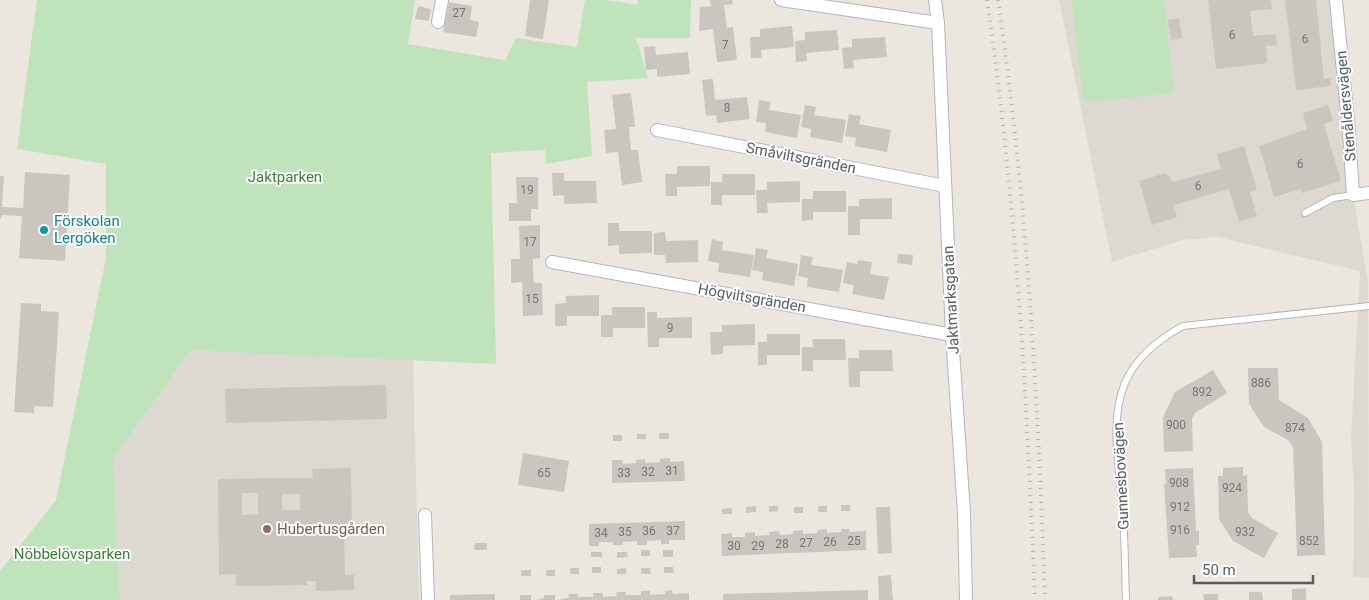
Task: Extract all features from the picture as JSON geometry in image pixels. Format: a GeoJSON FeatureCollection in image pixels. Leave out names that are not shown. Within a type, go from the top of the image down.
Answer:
{"type":"FeatureCollection","features":[{"type":"Feature","properties":{"kind":"street"},"geometry":{"type":"LineString","coordinates":[[438,22],[442,0]]}},
{"type":"Feature","properties":{"kind":"street"},"geometry":{"type":"LineString","coordinates":[[781,0],[938,22]]}},
{"type":"Feature","properties":{"kind":"street","name":"Jaktmarksgatan"},"geometry":{"type":"LineString","coordinates":[[934,0],[938,22],[966,600]]}},
{"type":"Feature","properties":{"kind":"street","name":"Stenåldersvägen"},"geometry":{"type":"LineString","coordinates":[[1336,0],[1353,195]]}},
{"type":"Feature","properties":{"kind":"street","name":"Småviltsgränden"},"geometry":{"type":"LineString","coordinates":[[656,130],[945,186]]}},
{"type":"Feature","properties":{"kind":"street"},"geometry":{"type":"LineString","coordinates":[[1353,195],[1369,193]]}},
{"type":"Feature","properties":{"kind":"street","name":"Högviltsgränden"},"geometry":{"type":"LineString","coordinates":[[552,262],[952,335]]}},
{"type":"Feature","properties":{"kind":"street"},"geometry":{"type":"LineString","coordinates":[[425,515],[428,600]]}},
{"type":"Feature","properties":{"kind":"lane"},"geometry":{"type":"LineString","coordinates":[[1304,213],[1333,198],[1353,195]]}},
{"type":"Feature","properties":{"kind":"lane","name":"Gunnesbovägen"},"geometry":{"type":"LineString","coordinates":[[1126,600],[1117,423],[1124,384],[1131,371],[1149,349],[1162,337],[1183,326],[1369,306]]}},
{"type":"Feature","properties":{"kind":"shaded area"},"geometry":{"type":"Polygon","coordinates":[[[1059,0],[1336,0],[1353,195],[1368,282],[1369,578],[1353,577],[1354,491],[1351,438],[1360,271],[1217,237],[1183,240],[1112,262],[1059,0]]]}},
{"type":"Feature","properties":{"kind":"shaded area","name":"Hubertusgården"},"geometry":{"type":"Polygon","coordinates":[[[193,347],[413,356],[419,600],[120,600],[113,459],[193,347]]]}},
{"type":"Feature","properties":{"kind":"green space","name":"Jaktparken"},"geometry":{"type":"Polygon","coordinates":[[[37,0],[415,0],[408,44],[505,60],[516,38],[577,47],[585,0],[606,0],[637,5],[638,0],[691,0],[690,38],[636,38],[648,78],[587,82],[592,156],[546,164],[545,150],[491,153],[496,364],[191,350],[113,459],[120,600],[0,600],[0,571],[56,500],[106,258],[106,164],[17,149],[37,0]]]}},
{"type":"Feature","properties":{"kind":"green space"},"geometry":{"type":"Polygon","coordinates":[[[1072,0],[1164,0],[1174,93],[1083,102],[1072,0]]]}},
{"type":"Feature","properties":{"kind":"building"},"geometry":{"type":"Polygon","coordinates":[[[530,0],[549,0],[543,39],[525,36],[530,0]]]}},
{"type":"Feature","properties":{"kind":"building"},"geometry":{"type":"Polygon","coordinates":[[[710,0],[732,0],[733,4],[724,5],[727,28],[733,27],[737,60],[717,62],[713,29],[699,31],[700,7],[711,6],[710,0]]]}},
{"type":"Feature","properties":{"kind":"building"},"geometry":{"type":"Polygon","coordinates":[[[1208,0],[1271,0],[1272,9],[1250,11],[1253,36],[1276,34],[1277,45],[1266,46],[1267,63],[1216,69],[1208,0]]]}},
{"type":"Feature","properties":{"kind":"building"},"geometry":{"type":"Polygon","coordinates":[[[1285,0],[1316,0],[1324,79],[1330,78],[1331,86],[1296,90],[1285,0]]]}},
{"type":"Feature","properties":{"kind":"building"},"geometry":{"type":"Polygon","coordinates":[[[449,2],[472,6],[470,20],[479,22],[476,37],[443,32],[449,2]]]}},
{"type":"Feature","properties":{"kind":"building"},"geometry":{"type":"Polygon","coordinates":[[[418,6],[431,9],[429,21],[415,19],[418,6]]]}},
{"type":"Feature","properties":{"kind":"building"},"geometry":{"type":"Polygon","coordinates":[[[1179,18],[1182,38],[1171,40],[1168,20],[1179,18]]]}},
{"type":"Feature","properties":{"kind":"building"},"geometry":{"type":"Polygon","coordinates":[[[792,26],[794,47],[761,50],[762,58],[751,58],[750,37],[760,37],[760,29],[792,26]]]}},
{"type":"Feature","properties":{"kind":"building"},"geometry":{"type":"Polygon","coordinates":[[[837,30],[839,50],[806,53],[807,61],[796,62],[795,41],[805,40],[805,32],[837,30]]]}},
{"type":"Feature","properties":{"kind":"building"},"geometry":{"type":"Polygon","coordinates":[[[885,37],[887,57],[853,60],[854,68],[844,69],[842,48],[852,47],[852,39],[885,37]]]}},
{"type":"Feature","properties":{"kind":"building"},"geometry":{"type":"Polygon","coordinates":[[[655,46],[656,55],[688,52],[690,74],[657,77],[657,69],[646,70],[644,47],[655,46]]]}},
{"type":"Feature","properties":{"kind":"building"},"geometry":{"type":"Polygon","coordinates":[[[713,79],[715,100],[747,97],[750,119],[717,123],[716,115],[706,116],[702,80],[713,79]]]}},
{"type":"Feature","properties":{"kind":"building"},"geometry":{"type":"Polygon","coordinates":[[[631,93],[635,127],[629,127],[631,150],[638,150],[642,182],[622,185],[618,152],[606,153],[604,130],[616,129],[612,95],[631,93]]]}},
{"type":"Feature","properties":{"kind":"building"},"geometry":{"type":"Polygon","coordinates":[[[759,100],[771,102],[769,110],[801,115],[797,138],[765,132],[766,123],[756,122],[759,100]]]}},
{"type":"Feature","properties":{"kind":"building"},"geometry":{"type":"Polygon","coordinates":[[[805,105],[816,107],[814,115],[846,120],[842,143],[810,137],[811,129],[801,127],[805,105]]]}},
{"type":"Feature","properties":{"kind":"building"},"geometry":{"type":"Polygon","coordinates":[[[1328,105],[1333,121],[1324,124],[1341,181],[1302,193],[1301,189],[1274,197],[1259,146],[1307,129],[1303,113],[1328,105]]]}},
{"type":"Feature","properties":{"kind":"building"},"geometry":{"type":"Polygon","coordinates":[[[849,114],[861,116],[859,124],[891,130],[887,152],[855,146],[856,138],[845,136],[849,114]]]}},
{"type":"Feature","properties":{"kind":"building"},"geometry":{"type":"Polygon","coordinates":[[[1244,146],[1257,190],[1250,192],[1257,216],[1239,222],[1229,189],[1174,205],[1177,217],[1152,225],[1139,181],[1166,173],[1173,182],[1221,169],[1217,154],[1244,146]]]}},
{"type":"Feature","properties":{"kind":"building"},"geometry":{"type":"Polygon","coordinates":[[[677,166],[710,166],[710,186],[677,187],[677,196],[666,196],[665,174],[677,174],[677,166]]]}},
{"type":"Feature","properties":{"kind":"building","name":"Förskolan Lergöken"},"geometry":{"type":"Polygon","coordinates":[[[25,172],[70,175],[65,261],[19,258],[22,216],[2,215],[0,220],[0,176],[4,176],[2,207],[23,208],[25,172]]]}},
{"type":"Feature","properties":{"kind":"building"},"geometry":{"type":"Polygon","coordinates":[[[552,173],[564,173],[564,181],[596,181],[597,203],[564,204],[564,195],[553,196],[552,173]]]}},
{"type":"Feature","properties":{"kind":"building"},"geometry":{"type":"Polygon","coordinates":[[[722,174],[755,174],[755,195],[722,195],[722,205],[711,205],[711,182],[722,182],[722,174]]]}},
{"type":"Feature","properties":{"kind":"building"},"geometry":{"type":"Polygon","coordinates":[[[516,177],[538,177],[538,209],[531,209],[531,221],[509,221],[509,203],[517,203],[516,177]]]}},
{"type":"Feature","properties":{"kind":"building"},"geometry":{"type":"Polygon","coordinates":[[[800,181],[800,202],[767,203],[768,213],[757,213],[756,190],[767,190],[767,182],[800,181]]]}},
{"type":"Feature","properties":{"kind":"building"},"geometry":{"type":"Polygon","coordinates":[[[813,191],[846,191],[846,212],[813,212],[813,220],[802,221],[802,199],[813,199],[813,191]]]}},
{"type":"Feature","properties":{"kind":"building"},"geometry":{"type":"Polygon","coordinates":[[[892,198],[892,219],[860,219],[860,235],[848,235],[848,206],[859,206],[859,199],[892,198]]]}},
{"type":"Feature","properties":{"kind":"building"},"geometry":{"type":"Polygon","coordinates":[[[608,223],[619,223],[619,231],[652,231],[652,253],[619,254],[619,245],[608,246],[608,223]]]}},
{"type":"Feature","properties":{"kind":"building"},"geometry":{"type":"Polygon","coordinates":[[[540,225],[540,258],[533,259],[533,270],[534,283],[542,283],[543,315],[523,316],[522,282],[511,283],[511,259],[520,259],[519,226],[540,225]]]}},
{"type":"Feature","properties":{"kind":"building"},"geometry":{"type":"Polygon","coordinates":[[[665,232],[666,241],[698,240],[698,262],[666,263],[665,255],[654,255],[654,233],[665,232]]]}},
{"type":"Feature","properties":{"kind":"building"},"geometry":{"type":"Polygon","coordinates":[[[712,239],[723,242],[722,250],[754,255],[750,277],[718,272],[719,263],[708,261],[712,239]]]}},
{"type":"Feature","properties":{"kind":"building"},"geometry":{"type":"Polygon","coordinates":[[[756,248],[768,250],[766,258],[798,264],[794,286],[762,280],[763,272],[752,270],[756,248]]]}},
{"type":"Feature","properties":{"kind":"building"},"geometry":{"type":"Polygon","coordinates":[[[898,254],[913,255],[912,265],[897,263],[898,254]]]}},
{"type":"Feature","properties":{"kind":"building"},"geometry":{"type":"Polygon","coordinates":[[[801,255],[813,257],[811,265],[843,270],[839,292],[807,287],[808,278],[798,276],[801,255]]]}},
{"type":"Feature","properties":{"kind":"building"},"geometry":{"type":"Polygon","coordinates":[[[858,260],[872,262],[870,274],[889,277],[884,300],[852,294],[854,285],[843,283],[847,262],[857,264],[858,260]]]}},
{"type":"Feature","properties":{"kind":"building"},"geometry":{"type":"Polygon","coordinates":[[[599,295],[599,316],[567,316],[567,326],[555,326],[555,304],[566,303],[566,296],[599,295]]]}},
{"type":"Feature","properties":{"kind":"building"},"geometry":{"type":"Polygon","coordinates":[[[21,303],[41,304],[41,311],[59,312],[53,407],[34,406],[34,413],[14,412],[21,303]]]}},
{"type":"Feature","properties":{"kind":"building"},"geometry":{"type":"Polygon","coordinates":[[[612,307],[645,307],[645,328],[613,328],[613,337],[601,337],[601,315],[612,315],[612,307]]]}},
{"type":"Feature","properties":{"kind":"building"},"geometry":{"type":"Polygon","coordinates":[[[647,312],[657,312],[657,318],[692,317],[692,338],[659,338],[659,347],[648,347],[647,312]]]}},
{"type":"Feature","properties":{"kind":"building"},"geometry":{"type":"Polygon","coordinates":[[[755,324],[755,345],[723,346],[723,354],[711,355],[710,332],[722,332],[722,325],[755,324]]]}},
{"type":"Feature","properties":{"kind":"building"},"geometry":{"type":"Polygon","coordinates":[[[767,334],[800,334],[800,355],[767,355],[767,365],[758,365],[758,342],[767,342],[767,334]]]}},
{"type":"Feature","properties":{"kind":"building"},"geometry":{"type":"Polygon","coordinates":[[[812,339],[845,339],[846,360],[813,360],[813,371],[802,371],[802,347],[813,347],[812,339]]]}},
{"type":"Feature","properties":{"kind":"building"},"geometry":{"type":"Polygon","coordinates":[[[859,350],[892,350],[893,371],[860,371],[860,387],[849,387],[848,358],[859,358],[859,350]]]}},
{"type":"Feature","properties":{"kind":"building"},"geometry":{"type":"Polygon","coordinates":[[[1248,368],[1278,368],[1279,400],[1308,418],[1322,442],[1325,555],[1297,556],[1293,447],[1288,440],[1264,427],[1249,404],[1248,368]]]}},
{"type":"Feature","properties":{"kind":"building"},"geometry":{"type":"Polygon","coordinates":[[[1213,370],[1227,393],[1195,413],[1192,419],[1193,451],[1164,452],[1163,417],[1175,392],[1213,370]]]}},
{"type":"Feature","properties":{"kind":"building"},"geometry":{"type":"Polygon","coordinates":[[[386,385],[387,419],[226,423],[225,389],[386,385]]]}},
{"type":"Feature","properties":{"kind":"building"},"geometry":{"type":"Polygon","coordinates":[[[659,433],[669,433],[669,439],[659,439],[659,433]]]}},
{"type":"Feature","properties":{"kind":"building"},"geometry":{"type":"Polygon","coordinates":[[[637,434],[646,434],[646,439],[637,439],[637,434]]]}},
{"type":"Feature","properties":{"kind":"building"},"geometry":{"type":"Polygon","coordinates":[[[613,435],[622,435],[622,441],[613,441],[613,435]]]}},
{"type":"Feature","properties":{"kind":"building"},"geometry":{"type":"Polygon","coordinates":[[[523,453],[569,461],[564,492],[518,485],[523,453]]]}},
{"type":"Feature","properties":{"kind":"building"},"geometry":{"type":"Polygon","coordinates":[[[670,458],[670,462],[684,461],[685,481],[612,483],[612,460],[622,460],[623,464],[636,463],[636,460],[645,459],[645,463],[660,462],[660,459],[670,458]]]}},
{"type":"Feature","properties":{"kind":"building"},"geometry":{"type":"Polygon","coordinates":[[[1243,467],[1243,476],[1247,475],[1248,512],[1252,518],[1278,533],[1264,558],[1233,541],[1219,519],[1218,476],[1223,476],[1223,468],[1243,467]]]}},
{"type":"Feature","properties":{"kind":"building"},"geometry":{"type":"Polygon","coordinates":[[[351,468],[352,534],[344,535],[345,575],[354,575],[354,590],[316,591],[316,581],[307,581],[307,585],[236,586],[236,574],[219,575],[218,479],[313,478],[312,469],[351,468]],[[242,493],[242,515],[258,514],[258,493],[242,493]],[[282,494],[282,510],[300,510],[300,494],[282,494]]]}},
{"type":"Feature","properties":{"kind":"building"},"geometry":{"type":"Polygon","coordinates":[[[1193,468],[1196,531],[1199,531],[1199,545],[1196,545],[1197,557],[1169,558],[1164,484],[1166,484],[1165,469],[1193,468]]]}},
{"type":"Feature","properties":{"kind":"building"},"geometry":{"type":"Polygon","coordinates":[[[841,505],[850,505],[850,511],[841,511],[841,505]]]}},
{"type":"Feature","properties":{"kind":"building"},"geometry":{"type":"Polygon","coordinates":[[[756,506],[756,512],[746,513],[746,507],[756,506]]]}},
{"type":"Feature","properties":{"kind":"building"},"geometry":{"type":"Polygon","coordinates":[[[769,506],[778,506],[778,511],[769,512],[769,506]]]}},
{"type":"Feature","properties":{"kind":"building"},"geometry":{"type":"Polygon","coordinates":[[[818,506],[827,506],[827,512],[818,512],[818,506]]]}},
{"type":"Feature","properties":{"kind":"building"},"geometry":{"type":"Polygon","coordinates":[[[794,507],[803,507],[803,513],[794,513],[794,507]]]}},
{"type":"Feature","properties":{"kind":"building"},"geometry":{"type":"Polygon","coordinates":[[[876,507],[890,507],[892,553],[878,554],[876,507]]]}},
{"type":"Feature","properties":{"kind":"building"},"geometry":{"type":"Polygon","coordinates":[[[732,508],[732,514],[722,514],[722,509],[732,508]]]}},
{"type":"Feature","properties":{"kind":"building"},"geometry":{"type":"Polygon","coordinates":[[[685,521],[685,540],[669,540],[669,544],[661,544],[661,540],[647,541],[647,545],[637,545],[637,541],[623,542],[623,545],[613,545],[613,542],[599,542],[599,546],[589,546],[589,524],[685,521]]]}},
{"type":"Feature","properties":{"kind":"building"},"geometry":{"type":"Polygon","coordinates":[[[827,529],[827,533],[841,532],[841,529],[849,529],[849,532],[866,531],[866,550],[722,556],[721,534],[732,533],[732,537],[745,537],[745,533],[755,532],[755,536],[769,535],[769,532],[779,531],[780,535],[793,534],[793,531],[803,530],[803,534],[817,533],[817,530],[827,529]]]}},
{"type":"Feature","properties":{"kind":"building"},"geometry":{"type":"Polygon","coordinates":[[[475,543],[487,543],[487,550],[474,550],[475,543]]]}},
{"type":"Feature","properties":{"kind":"building"},"geometry":{"type":"Polygon","coordinates":[[[641,550],[650,550],[650,556],[641,556],[641,550]]]}},
{"type":"Feature","properties":{"kind":"building"},"geometry":{"type":"Polygon","coordinates":[[[663,550],[673,550],[673,557],[663,557],[663,550]]]}},
{"type":"Feature","properties":{"kind":"building"},"geometry":{"type":"Polygon","coordinates":[[[591,552],[602,552],[602,557],[591,557],[591,552]]]}},
{"type":"Feature","properties":{"kind":"building"},"geometry":{"type":"Polygon","coordinates":[[[617,552],[627,552],[628,557],[617,558],[617,552]]]}},
{"type":"Feature","properties":{"kind":"building"},"geometry":{"type":"Polygon","coordinates":[[[592,567],[601,567],[601,573],[592,573],[592,567]]]}},
{"type":"Feature","properties":{"kind":"building"},"geometry":{"type":"Polygon","coordinates":[[[664,567],[673,567],[674,573],[664,573],[664,567]]]}},
{"type":"Feature","properties":{"kind":"building"},"geometry":{"type":"Polygon","coordinates":[[[570,568],[579,568],[579,574],[570,574],[570,568]]]}},
{"type":"Feature","properties":{"kind":"building"},"geometry":{"type":"Polygon","coordinates":[[[626,568],[626,574],[617,574],[617,569],[626,568]]]}},
{"type":"Feature","properties":{"kind":"building"},"geometry":{"type":"Polygon","coordinates":[[[641,568],[650,568],[651,574],[641,574],[641,568]]]}},
{"type":"Feature","properties":{"kind":"building"},"geometry":{"type":"Polygon","coordinates":[[[521,570],[531,570],[531,576],[521,576],[521,570]]]}},
{"type":"Feature","properties":{"kind":"building"},"geometry":{"type":"Polygon","coordinates":[[[546,570],[555,570],[555,576],[546,576],[546,570]]]}},
{"type":"Feature","properties":{"kind":"building"},"geometry":{"type":"Polygon","coordinates":[[[891,575],[893,600],[879,600],[878,576],[891,575]]]}},
{"type":"Feature","properties":{"kind":"building"},"geometry":{"type":"Polygon","coordinates":[[[1306,588],[1306,600],[1292,600],[1292,589],[1306,588]]]}},
{"type":"Feature","properties":{"kind":"building"},"geometry":{"type":"Polygon","coordinates":[[[672,590],[673,594],[689,593],[689,600],[556,600],[569,598],[568,594],[578,594],[578,597],[593,597],[593,593],[603,593],[603,597],[617,596],[616,592],[626,592],[626,595],[641,595],[641,591],[650,591],[650,595],[665,594],[665,591],[672,590]]]}},
{"type":"Feature","properties":{"kind":"building"},"geometry":{"type":"Polygon","coordinates":[[[868,590],[868,600],[723,600],[723,594],[868,590]]]}},
{"type":"Feature","properties":{"kind":"building"},"geometry":{"type":"Polygon","coordinates":[[[1249,592],[1262,592],[1263,600],[1249,600],[1249,592]]]}},
{"type":"Feature","properties":{"kind":"building"},"geometry":{"type":"Polygon","coordinates":[[[495,594],[495,600],[450,600],[450,595],[495,594]]]}},
{"type":"Feature","properties":{"kind":"building"},"geometry":{"type":"Polygon","coordinates":[[[1203,594],[1218,594],[1218,600],[1204,600],[1203,594]]]}},
{"type":"Feature","properties":{"kind":"building"},"geometry":{"type":"Polygon","coordinates":[[[520,595],[531,595],[531,600],[520,600],[520,595]]]}},
{"type":"Feature","properties":{"kind":"building"},"geometry":{"type":"Polygon","coordinates":[[[544,595],[555,595],[555,600],[536,600],[544,598],[544,595]]]}},
{"type":"Feature","properties":{"kind":"building"},"geometry":{"type":"Polygon","coordinates":[[[1172,596],[1173,600],[1158,600],[1158,597],[1172,596]]]}},
{"type":"Feature","properties":{"kind":"railway"},"geometry":{"type":"LineString","coordinates":[[987,0],[1006,149],[1013,224],[1024,374],[1035,600]]}},
{"type":"Feature","properties":{"kind":"railway"},"geometry":{"type":"LineString","coordinates":[[998,0],[1017,149],[1030,299],[1039,449],[1045,600]]}},
{"type":"Feature","properties":{"kind":"place","name":"Förskolan Lergöken"},"geometry":{"type":"Point","coordinates":[44,230]}},
{"type":"Feature","properties":{"kind":"place","name":"Hubertusgården"},"geometry":{"type":"Point","coordinates":[267,529]}},
{"type":"Feature","properties":{"kind":"park label","name":"Nöbbelövsparken"},"geometry":{"type":"Point","coordinates":[72,554]}}]}
